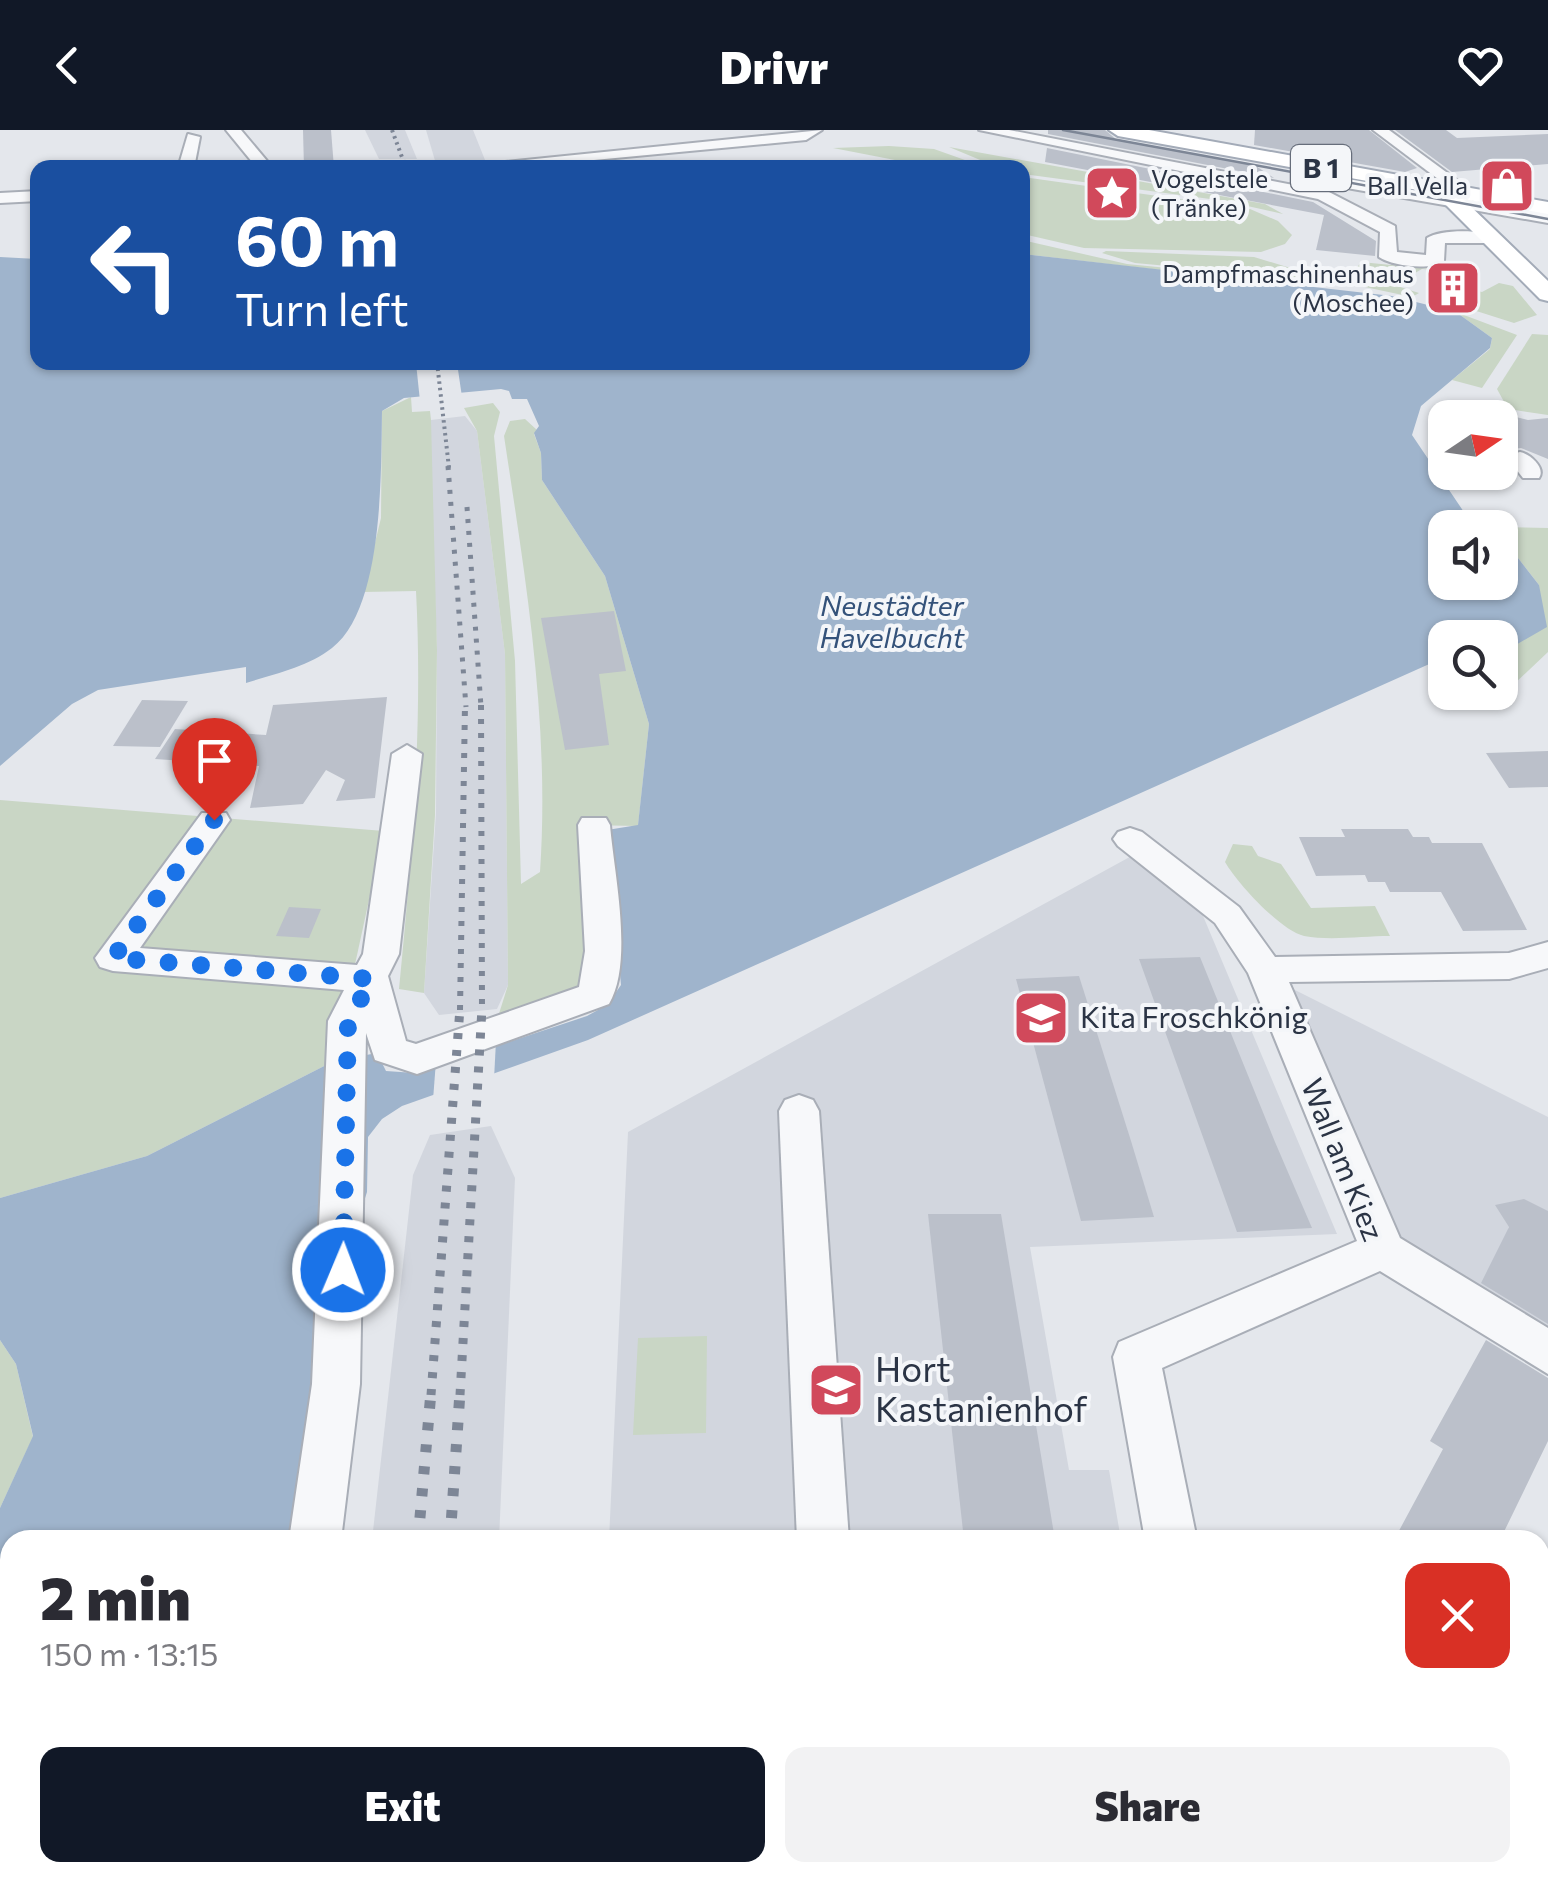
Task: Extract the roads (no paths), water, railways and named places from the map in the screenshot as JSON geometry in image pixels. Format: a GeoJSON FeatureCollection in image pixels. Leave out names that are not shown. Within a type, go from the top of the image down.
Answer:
{"type":"FeatureCollection","features":[{"type":"Feature","properties":{"kind":"main road","name":"B 1"},"geometry":{"type":"LineString","coordinates":[[1118,130],[1471,204]]}},
{"type":"Feature","properties":{"kind":"main road"},"geometry":{"type":"LineString","coordinates":[[1471,204],[1548,209]]}},
{"type":"Feature","properties":{"kind":"main road"},"geometry":{"type":"LineString","coordinates":[[1471,204],[1548,209]]}},
{"type":"Feature","properties":{"kind":"main road"},"geometry":{"type":"LineString","coordinates":[[1471,204],[1548,266]]}},
{"type":"Feature","properties":{"kind":"main road"},"geometry":{"type":"LineString","coordinates":[[1471,204],[1548,294]]}},
{"type":"Feature","properties":{"kind":"street"},"geometry":{"type":"LineString","coordinates":[[986,130],[1323,195],[1389,230],[1388,257],[1436,262],[1436,238],[1471,204]]}},
{"type":"Feature","properties":{"kind":"street"},"geometry":{"type":"LineString","coordinates":[[1067,130],[1548,218]]}},
{"type":"Feature","properties":{"kind":"street"},"geometry":{"type":"LineString","coordinates":[[1380,130],[1471,204]]}},
{"type":"Feature","properties":{"kind":"street"},"geometry":{"type":"LineString","coordinates":[[234,132],[253,132]]}},
{"type":"Feature","properties":{"kind":"street"},"geometry":{"type":"LineString","coordinates":[[234,132],[259,160]]}},
{"type":"Feature","properties":{"kind":"street"},"geometry":{"type":"LineString","coordinates":[[188,160],[193,137]]}},
{"type":"Feature","properties":{"kind":"street"},"geometry":{"type":"LineString","coordinates":[[597,160],[728,142],[806,137]]}},
{"type":"Feature","properties":{"kind":"street"},"geometry":{"type":"LineString","coordinates":[[728,142],[742,155]]}},
{"type":"Feature","properties":{"kind":"street"},"geometry":{"type":"LineString","coordinates":[[0,198],[30,196]]}},
{"type":"Feature","properties":{"kind":"street"},"geometry":{"type":"LineString","coordinates":[[315,1530],[336,1384],[348,1022],[372,979],[380,954],[406,754]]}},
{"type":"Feature","properties":{"kind":"street"},"geometry":{"type":"LineString","coordinates":[[214,820],[113,958],[372,979]]}},
{"type":"Feature","properties":{"kind":"street"},"geometry":{"type":"LineString","coordinates":[[372,979],[389,1050],[417,1058],[596,994],[604,950],[594,824]]}},
{"type":"Feature","properties":{"kind":"street","name":"Wall am Kiez"},"geometry":{"type":"LineString","coordinates":[[1130,839],[1227,916],[1264,970],[1382,1250],[1136,1357],[1169,1530]]}},
{"type":"Feature","properties":{"kind":"street"},"geometry":{"type":"LineString","coordinates":[[1264,970],[1509,966],[1548,955]]}},
{"type":"Feature","properties":{"kind":"street"},"geometry":{"type":"LineString","coordinates":[[799,1110],[822,1530]]}},
{"type":"Feature","properties":{"kind":"street"},"geometry":{"type":"LineString","coordinates":[[1382,1250],[1548,1353]]}},
{"type":"Feature","properties":{"kind":"water","name":"Neustädter Havelbucht"},"geometry":{"type":"Polygon","coordinates":[[[1030,255],[1392,296],[1456,312],[1492,338],[1490,348],[1421,406],[1412,435],[1428,459],[1428,490],[1449,490],[1463,510],[1428,510],[1428,600],[1518,600],[1518,558],[1539,585],[1547,627],[1518,644],[1518,620],[1428,620],[1428,665],[588,1040],[402,1106],[382,1119],[368,1137],[367,1192],[320,1338],[290,1530],[0,1530],[0,1508],[33,1436],[16,1364],[0,1340],[0,1198],[147,1156],[334,1061],[377,1053],[386,1071],[415,1073],[587,1016],[607,1005],[621,985],[607,830],[638,825],[649,724],[605,576],[542,480],[541,453],[534,433],[539,426],[527,399],[512,399],[509,391],[501,389],[404,398],[382,411],[379,502],[370,571],[362,603],[349,629],[323,655],[246,683],[246,667],[98,690],[72,704],[0,766],[0,257],[30,259],[30,370],[1030,370],[1030,255]]]}},
{"type":"Feature","properties":{"kind":"tram line"},"geometry":{"type":"LineString","coordinates":[[1063,130],[1548,219]]}},
{"type":"Feature","properties":{"kind":"railway"},"geometry":{"type":"LineString","coordinates":[[392,130],[403,160]]}},
{"type":"Feature","properties":{"kind":"railway"},"geometry":{"type":"LineString","coordinates":[[438,370],[449,468]]}},
{"type":"Feature","properties":{"kind":"railway"},"geometry":{"type":"LineString","coordinates":[[448,466],[466,707]]}},
{"type":"Feature","properties":{"kind":"railway"},"geometry":{"type":"LineString","coordinates":[[467,507],[481,707]]}},
{"type":"Feature","properties":{"kind":"railway"},"geometry":{"type":"LineString","coordinates":[[460,1010],[465,705]]}},
{"type":"Feature","properties":{"kind":"railway"},"geometry":{"type":"LineString","coordinates":[[481,705],[482,1008]]}},
{"type":"Feature","properties":{"kind":"railway"},"geometry":{"type":"LineString","coordinates":[[431,1395],[460,1008]]}},
{"type":"Feature","properties":{"kind":"railway"},"geometry":{"type":"LineString","coordinates":[[460,1395],[482,1008]]}},
{"type":"Feature","properties":{"kind":"railway"},"geometry":{"type":"LineString","coordinates":[[419,1530],[431,1392]]}},
{"type":"Feature","properties":{"kind":"railway"},"geometry":{"type":"LineString","coordinates":[[451,1530],[460,1392]]}},
{"type":"Feature","properties":{"kind":"place","name":"Ball Vella"},"geometry":{"type":"Point","coordinates":[1507,186]}},
{"type":"Feature","properties":{"kind":"place","name":"Vogelstele (Tränke)"},"geometry":{"type":"Point","coordinates":[1112,193]}},
{"type":"Feature","properties":{"kind":"place","name":"Dampfmaschinenhaus (Moschee)"},"geometry":{"type":"Point","coordinates":[1453,288]}},
{"type":"Feature","properties":{"kind":"place","name":"Kita Froschkönig"},"geometry":{"type":"Point","coordinates":[1041,1018]}},
{"type":"Feature","properties":{"kind":"place","name":"Hort Kastanienhof"},"geometry":{"type":"Point","coordinates":[836,1390]}}]}
